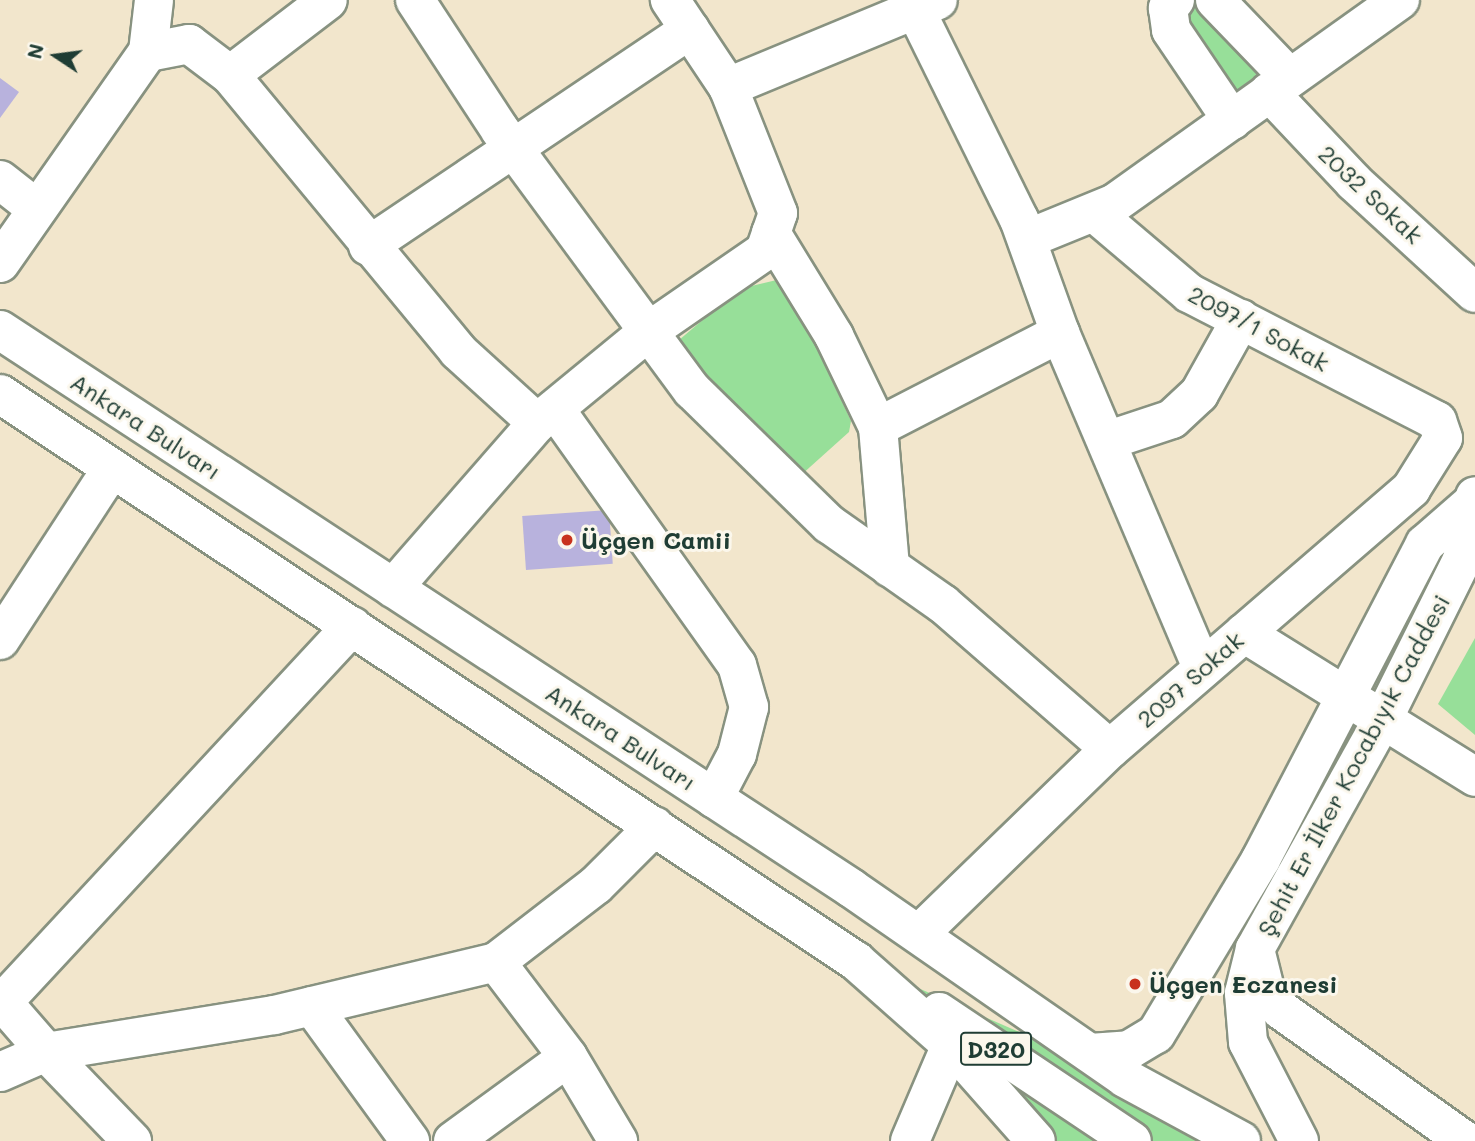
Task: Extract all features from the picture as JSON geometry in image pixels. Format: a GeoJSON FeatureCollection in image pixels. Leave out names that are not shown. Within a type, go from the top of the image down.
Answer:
{"type":"FeatureCollection","features":[{"type":"Feature","properties":{"kind":"street"},"geometry":{"type":"LineString","coordinates":[[0,263],[148,52],[154,0]]}},
{"type":"Feature","properties":{"kind":"street"},"geometry":{"type":"LineString","coordinates":[[230,75],[328,0]]}},
{"type":"Feature","properties":{"kind":"street"},"geometry":{"type":"LineString","coordinates":[[415,0],[512,145],[649,331],[740,440],[829,524],[943,604],[1110,749]]}},
{"type":"Feature","properties":{"kind":"street"},"geometry":{"type":"LineString","coordinates":[[1175,0],[1168,8],[1171,30],[1232,120]]}},
{"type":"Feature","properties":{"kind":"street","name":"2032 Sokak"},"geometry":{"type":"LineString","coordinates":[[1215,0],[1354,183],[1475,293]]}},
{"type":"Feature","properties":{"kind":"street"},"geometry":{"type":"LineString","coordinates":[[1027,239],[1096,214],[1399,0]]}},
{"type":"Feature","properties":{"kind":"street"},"geometry":{"type":"LineString","coordinates":[[728,88],[928,6],[1027,239],[1060,333],[1109,440],[1202,668]]}},
{"type":"Feature","properties":{"kind":"street"},"geometry":{"type":"LineString","coordinates":[[368,246],[512,145],[680,15],[728,88],[778,213],[765,251],[649,331],[546,416],[393,588]]}},
{"type":"Feature","properties":{"kind":"street"},"geometry":{"type":"LineString","coordinates":[[148,52],[189,44],[230,75],[368,246],[458,351],[546,416],[737,665],[749,707],[737,754],[714,798]]}},
{"type":"Feature","properties":{"kind":"street"},"geometry":{"type":"LineString","coordinates":[[0,180],[37,209]]}},
{"type":"Feature","properties":{"kind":"street","name":"2097/1 Sokak"},"geometry":{"type":"LineString","coordinates":[[1096,214],[1150,265],[1241,319],[1437,421]]}},
{"type":"Feature","properties":{"kind":"street"},"geometry":{"type":"LineString","coordinates":[[771,233],[834,336],[878,427],[890,567]]}},
{"type":"Feature","properties":{"kind":"street"},"geometry":{"type":"LineString","coordinates":[[1109,440],[1181,411],[1199,394],[1241,319]]}},
{"type":"Feature","properties":{"kind":"street","name":"Ankara Bulvarı"},"geometry":{"type":"LineString","coordinates":[[0,330],[714,798],[919,934],[1090,1053],[1227,1136]]}},
{"type":"Feature","properties":{"kind":"street"},"geometry":{"type":"LineString","coordinates":[[878,427],[1060,333]]}},
{"type":"Feature","properties":{"kind":"street"},"geometry":{"type":"LineString","coordinates":[[0,394],[656,826],[856,961],[951,1045],[1037,1141]]}},
{"type":"Feature","properties":{"kind":"street","name":"2097 Sokak"},"geometry":{"type":"LineString","coordinates":[[919,934],[1110,749],[1411,489],[1443,438],[1437,421]]}},
{"type":"Feature","properties":{"kind":"street"},"geometry":{"type":"LineString","coordinates":[[0,640],[112,468]]}},
{"type":"Feature","properties":{"kind":"street","name":"Şehit Er İlker Kocabıyık Caddesi"},"geometry":{"type":"LineString","coordinates":[[1090,1053],[1129,1050],[1156,1034],[1261,859],[1425,544],[1474,500]]}},
{"type":"Feature","properties":{"kind":"street","name":"Şehit Er İlker Kocabıyık Caddesi"},"geometry":{"type":"LineString","coordinates":[[1299,1141],[1248,1042],[1244,993],[1255,949],[1382,721],[1462,560],[1474,500]]}},
{"type":"Feature","properties":{"kind":"street"},"geometry":{"type":"LineString","coordinates":[[120,1138],[1,1001],[352,626]]}},
{"type":"Feature","properties":{"kind":"street"},"geometry":{"type":"LineString","coordinates":[[1244,633],[1475,778]]}},
{"type":"Feature","properties":{"kind":"street"},"geometry":{"type":"LineString","coordinates":[[0,1072],[46,1052],[313,1006],[496,962],[596,885],[656,826]]}},
{"type":"Feature","properties":{"kind":"street"},"geometry":{"type":"LineString","coordinates":[[1255,949],[1265,989],[1281,1010],[1465,1141]]}},
{"type":"Feature","properties":{"kind":"street","name":"D320"},"geometry":{"type":"LineString","coordinates":[[856,961],[1132,1141]]}},
{"type":"Feature","properties":{"kind":"street"},"geometry":{"type":"LineString","coordinates":[[496,962],[568,1058],[618,1141]]}},
{"type":"Feature","properties":{"kind":"street"},"geometry":{"type":"LineString","coordinates":[[313,1006],[410,1141]]}},
{"type":"Feature","properties":{"kind":"street"},"geometry":{"type":"LineString","coordinates":[[911,1141],[951,1045]]}},
{"type":"Feature","properties":{"kind":"street"},"geometry":{"type":"LineString","coordinates":[[453,1141],[568,1058]]}},
{"type":"Feature","properties":{"kind":"green space"},"geometry":{"type":"Polygon","coordinates":[[[1194,0],[1279,74],[1231,107],[1178,13],[1194,0]]]}},
{"type":"Feature","properties":{"kind":"green space"},"geometry":{"type":"Polygon","coordinates":[[[785,278],[851,421],[849,432],[800,476],[672,346],[739,289],[785,278]]]}},
{"type":"Feature","properties":{"kind":"green space"},"geometry":{"type":"Polygon","coordinates":[[[1475,638],[1475,735],[1438,704],[1475,638]]]}},
{"type":"Feature","properties":{"kind":"green space"},"geometry":{"type":"Polygon","coordinates":[[[856,961],[1125,1078],[1241,1141],[1036,1141],[856,961]]]}},
{"type":"Feature","properties":{"kind":"building"},"geometry":{"type":"Polygon","coordinates":[[[0,78],[19,92],[0,118],[0,78]]]}},
{"type":"Feature","properties":{"kind":"building","name":"Üçgen Camii"},"geometry":{"type":"Polygon","coordinates":[[[609,510],[613,564],[526,570],[522,516],[609,510]]]}},
{"type":"Feature","properties":{"kind":"place","name":"Üçgen Camii"},"geometry":{"type":"Point","coordinates":[567,540]}},
{"type":"Feature","properties":{"kind":"place","name":"Üçgen Eczanesi"},"geometry":{"type":"Point","coordinates":[1135,984]}}]}
